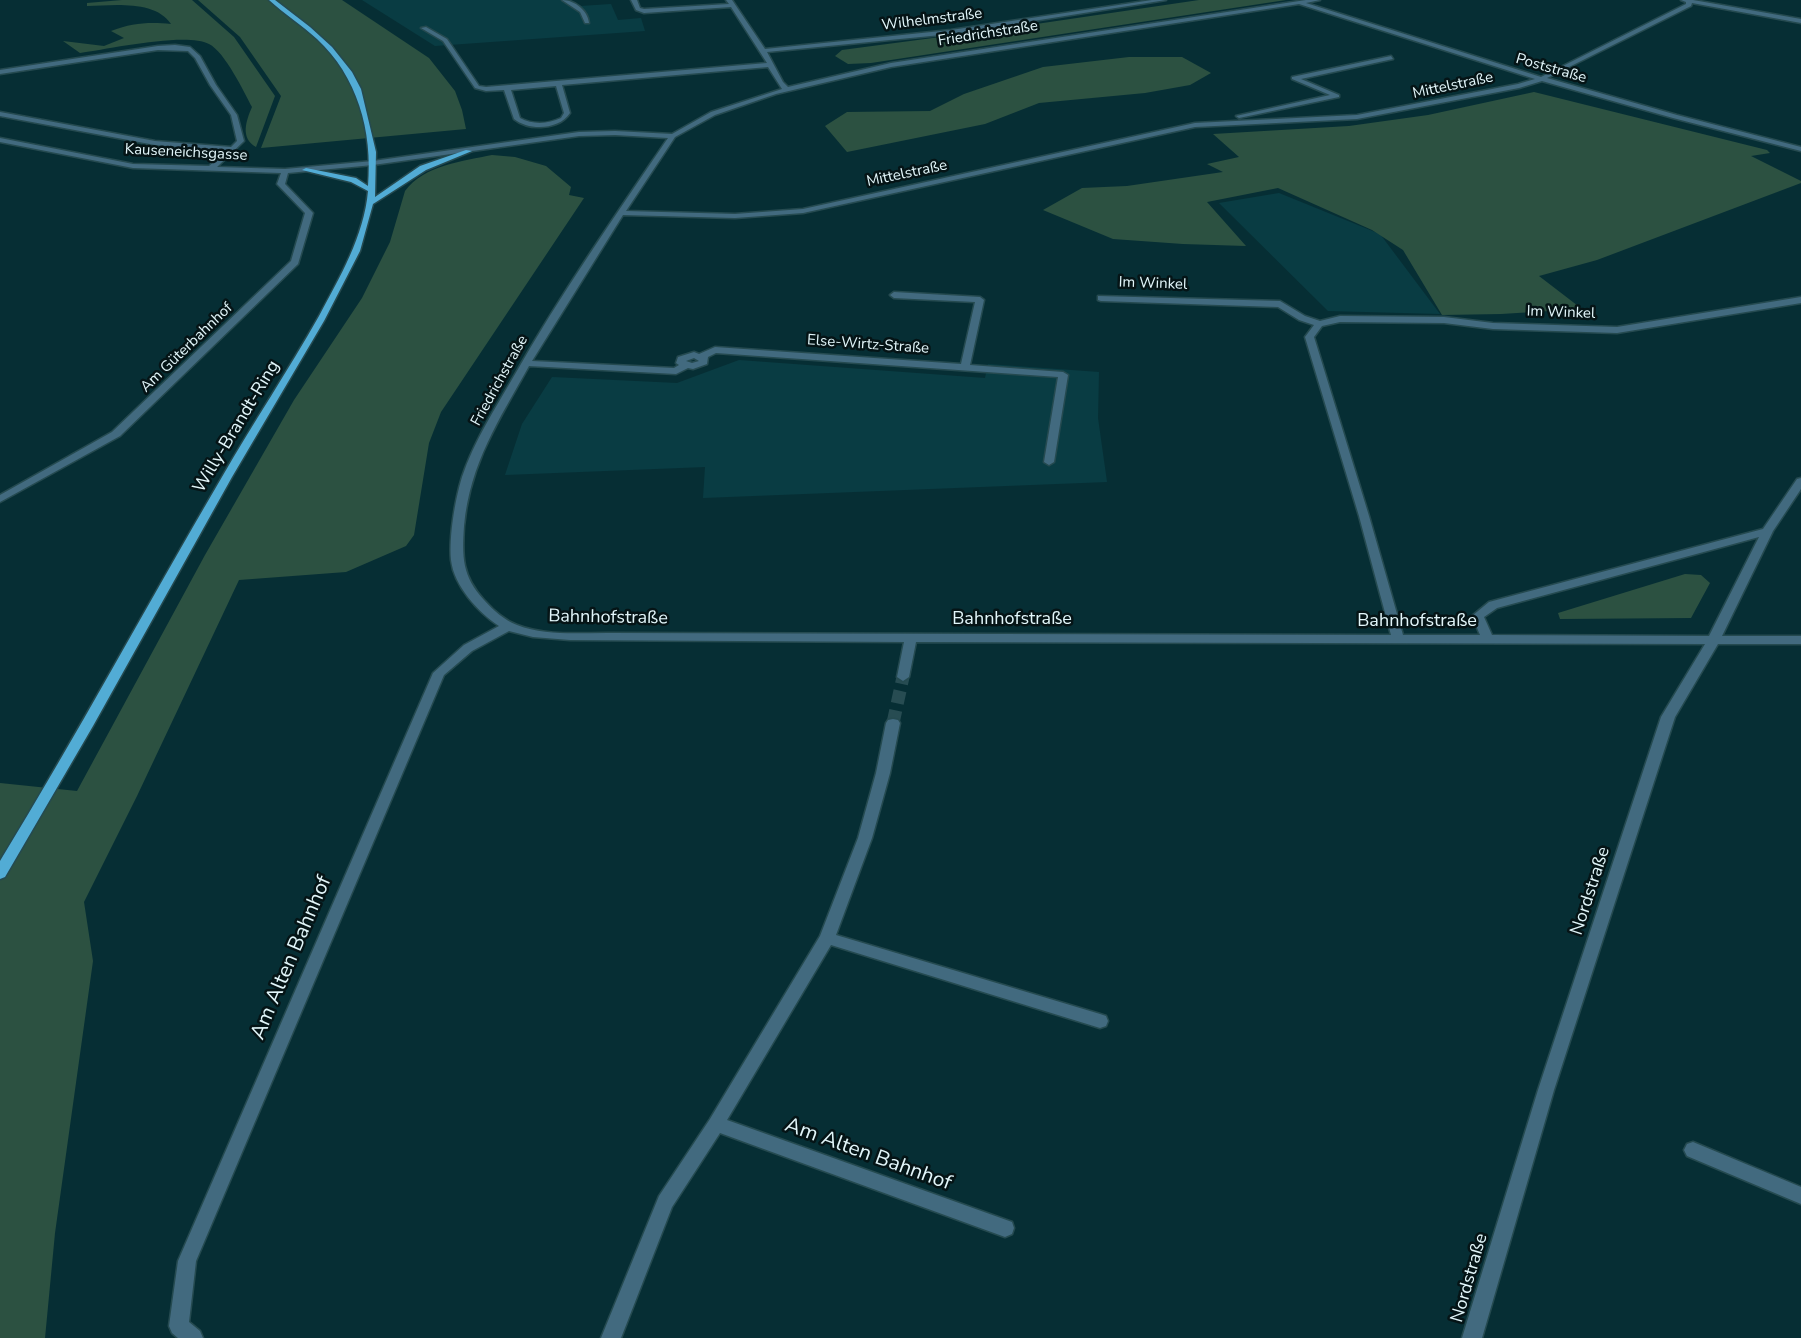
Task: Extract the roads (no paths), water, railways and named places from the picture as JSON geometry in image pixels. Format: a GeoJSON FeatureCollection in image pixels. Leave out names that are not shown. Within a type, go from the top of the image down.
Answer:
{"type":"FeatureCollection","features":[{"type":"Feature","properties":{"kind":"main road","name":"Willy-Brandt-Ring"},"geometry":{"type":"LineString","coordinates":[[0,873],[37,814],[228,475],[309,341],[351,266],[365,228],[372,190],[373,163],[370,134],[357,86],[334,52],[312,30],[272,0]]}},
{"type":"Feature","properties":{"kind":"main road"},"geometry":{"type":"LineString","coordinates":[[370,203],[388,194],[400,183],[423,168],[468,151]]}},
{"type":"Feature","properties":{"kind":"main road"},"geometry":{"type":"LineString","coordinates":[[306,170],[353,180],[372,190]]}},
{"type":"Feature","properties":{"kind":"street"},"geometry":{"type":"LineString","coordinates":[[565,0],[582,11],[586,22]]}},
{"type":"Feature","properties":{"kind":"street"},"geometry":{"type":"LineString","coordinates":[[634,0],[638,9],[644,11],[731,3],[786,89]]}},
{"type":"Feature","properties":{"kind":"street","name":"Wilhelmstraße"},"geometry":{"type":"LineString","coordinates":[[763,51],[951,32],[1163,0]]}},
{"type":"Feature","properties":{"kind":"street","name":"Friedrichstraße"},"geometry":{"type":"LineString","coordinates":[[536,635],[508,626],[484,608],[462,579],[457,560],[464,490],[481,445],[525,363],[621,213],[673,136],[700,118],[786,89],[841,75],[891,65],[1317,0]]}},
{"type":"Feature","properties":{"kind":"street"},"geometry":{"type":"LineString","coordinates":[[1687,1],[1801,21]]}},
{"type":"Feature","properties":{"kind":"street","name":"Mittelstraße"},"geometry":{"type":"LineString","coordinates":[[1195,125],[1357,117],[1500,90],[1541,79],[1689,5],[1687,1]]}},
{"type":"Feature","properties":{"kind":"street","name":"Poststraße"},"geometry":{"type":"LineString","coordinates":[[1298,3],[1541,79],[1722,130],[1801,149]]}},
{"type":"Feature","properties":{"kind":"street"},"geometry":{"type":"LineString","coordinates":[[424,28],[445,40],[477,87],[486,90],[770,65]]}},
{"type":"Feature","properties":{"kind":"street"},"geometry":{"type":"LineString","coordinates":[[0,72],[158,48],[175,47],[190,49],[198,57],[213,85],[234,114],[242,141],[210,169]]}},
{"type":"Feature","properties":{"kind":"street","name":"Mittelstraße"},"geometry":{"type":"LineString","coordinates":[[621,213],[742,217],[803,211],[1195,125],[1337,96],[1294,78],[1391,58]]}},
{"type":"Feature","properties":{"kind":"street"},"geometry":{"type":"LineString","coordinates":[[507,88],[517,119],[528,123],[550,124],[566,116],[559,84]]}},
{"type":"Feature","properties":{"kind":"street"},"geometry":{"type":"LineString","coordinates":[[0,114],[155,143],[234,149]]}},
{"type":"Feature","properties":{"kind":"street"},"geometry":{"type":"LineString","coordinates":[[373,163],[579,134],[615,133],[673,136]]}},
{"type":"Feature","properties":{"kind":"street","name":"Kauseneichsgasse"},"geometry":{"type":"LineString","coordinates":[[0,140],[133,166],[285,171],[373,163]]}},
{"type":"Feature","properties":{"kind":"street","name":"Am Güterbahnhof"},"geometry":{"type":"LineString","coordinates":[[0,499],[116,434],[295,262],[309,213],[281,184],[285,171]]}},
{"type":"Feature","properties":{"kind":"street"},"geometry":{"type":"LineString","coordinates":[[965,367],[983,289]]}},
{"type":"Feature","properties":{"kind":"street"},"geometry":{"type":"LineString","coordinates":[[894,295],[980,300]]}},
{"type":"Feature","properties":{"kind":"street","name":"Im Winkel"},"geometry":{"type":"LineString","coordinates":[[1101,298],[1280,304],[1302,318],[1319,324],[1340,319],[1444,320],[1492,326],[1617,330],[1801,300]]}},
{"type":"Feature","properties":{"kind":"street"},"geometry":{"type":"LineString","coordinates":[[1319,324],[1309,337],[1364,516],[1398,640]]}},
{"type":"Feature","properties":{"kind":"street","name":"Else-Wirtz-Straße"},"geometry":{"type":"LineString","coordinates":[[525,363],[676,371],[686,366],[704,362],[704,358],[701,356],[715,350],[1063,375],[1049,462]]}},
{"type":"Feature","properties":{"kind":"street","name":"Nordstraße"},"geometry":{"type":"LineString","coordinates":[[1472,1338],[1546,1090],[1668,717],[1713,641],[1767,531],[1801,481]]}},
{"type":"Feature","properties":{"kind":"street","name":"Bahnhofstraße"},"geometry":{"type":"LineString","coordinates":[[1488,640],[1478,616],[1493,605],[1767,531]]}},
{"type":"Feature","properties":{"kind":"street","name":"Am Alten Bahnhof"},"geometry":{"type":"LineString","coordinates":[[193,1338],[179,1326],[187,1261],[439,673],[468,648],[508,626]]}},
{"type":"Feature","properties":{"kind":"street","name":"Bahnhofstraße"},"geometry":{"type":"LineString","coordinates":[[536,635],[607,637],[1801,640]]}},
{"type":"Feature","properties":{"kind":"street"},"geometry":{"type":"LineString","coordinates":[[903,677],[911,637]]}},
{"type":"Feature","properties":{"kind":"street"},"geometry":{"type":"LineString","coordinates":[[611,1338],[665,1202],[716,1124],[827,938],[866,838],[883,774],[893,723]]}},
{"type":"Feature","properties":{"kind":"street"},"geometry":{"type":"LineString","coordinates":[[827,938],[1100,1021]]}},
{"type":"Feature","properties":{"kind":"street","name":"Am Alten Bahnhof"},"geometry":{"type":"LineString","coordinates":[[716,1124],[1005,1228]]}},
{"type":"Feature","properties":{"kind":"street"},"geometry":{"type":"LineString","coordinates":[[1693,1150],[1801,1196]]}},
{"type":"Feature","properties":{"kind":"tunnel"},"geometry":{"type":"LineString","coordinates":[[893,723],[903,677]]}}]}
